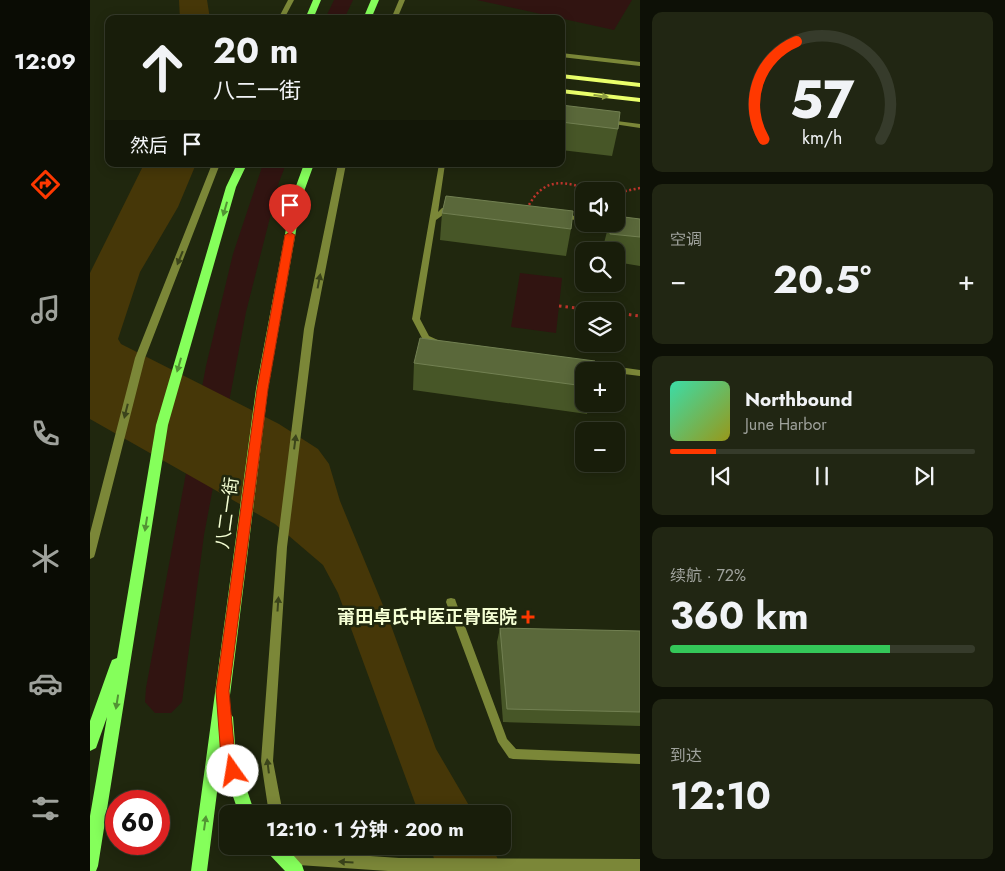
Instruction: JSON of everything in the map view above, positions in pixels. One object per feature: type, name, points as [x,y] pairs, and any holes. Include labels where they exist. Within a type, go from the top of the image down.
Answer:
[{"type":"main road","points":[[311,15],[317,0]]},
{"type":"main road","points":[[369,15],[375,0]]},
{"type":"main road","points":[[90,866],[162,425],[231,187],[241,167]]},
{"type":"main road","name":"八二一街","points":[[199,871],[262,389],[297,197],[308,167]]},
{"type":"main road","points":[[90,743],[129,630]]},
{"type":"main road","points":[[222,691],[228,757],[244,805]]},
{"type":"main road","points":[[283,855],[296,871]]},
{"type":"street","points":[[283,15],[292,0]]},
{"type":"street","points":[[396,15],[402,0]]},
{"type":"street","points":[[565,76],[640,85]]},
{"type":"street","points":[[565,91],[640,100]]},
{"type":"street","points":[[90,554],[140,358],[215,167]]},
{"type":"street","points":[[274,805],[267,761],[282,547],[309,329],[341,167]]},
{"type":"street","points":[[319,855],[399,865],[640,866]]},
{"type":"lane","points":[[565,56],[640,64]]},
{"type":"lane","points":[[601,122],[640,126]]},
{"type":"lane","points":[[442,167],[416,319],[426,338],[444,346]]},
{"type":"lane","points":[[433,219],[445,210],[461,208]]},
{"type":"lane","points":[[526,212],[575,218]]},
{"type":"lane","points":[[572,363],[640,373]]},
{"type":"lane","points":[[451,602],[503,742],[513,754],[640,759]]},
{"type":"path","points":[[526,212],[530,200],[543,190],[561,183],[575,184]]},
{"type":"path","points":[[625,191],[640,188]]},
{"type":"path","points":[[559,306],[575,308]]},
{"type":"path","points":[[625,314],[640,316]]},
{"type":"shaded area","points":[[179,0],[207,0],[209,15],[180,15]]},
{"type":"shaded area","points":[[334,0],[353,0],[346,15],[327,15]]},
{"type":"shaded area","points":[[477,0],[632,0],[614,30],[565,19],[565,15],[546,15]]},
{"type":"shaded area","points":[[143,167],[195,167],[178,207],[140,272],[118,339],[121,344],[279,424],[318,449],[329,464],[340,501],[389,620],[436,749],[469,805],[416,805],[338,593],[323,565],[275,524],[90,419],[90,273]]},
{"type":"shaded area","points":[[262,167],[285,167],[279,182],[246,312],[204,535],[182,702],[171,713],[155,713],[145,702],[146,688],[206,366],[233,254]]},
{"type":"shaded area","points":[[520,273],[562,278],[556,333],[511,327]]},
{"type":"shaded area","points":[[433,855],[496,855],[503,871],[438,871]]},
{"type":"building","points":[[565,105],[620,112],[618,129],[565,122]]},
{"type":"building","points":[[446,196],[573,211],[571,229],[442,213]]},
{"type":"building","points":[[625,217],[640,219],[640,237],[610,234],[610,232],[625,232]]},
{"type":"building","points":[[420,338],[595,361],[575,362],[575,385],[414,363]]},
{"type":"building","points":[[500,628],[640,631],[640,712],[507,709]]},
{"type":"place","name":"莆田卓氏中医正骨医院","points":[[528,617]]},
{"type":"route","points":[[233,771],[228,757],[222,691],[262,389],[290,235]]}]
